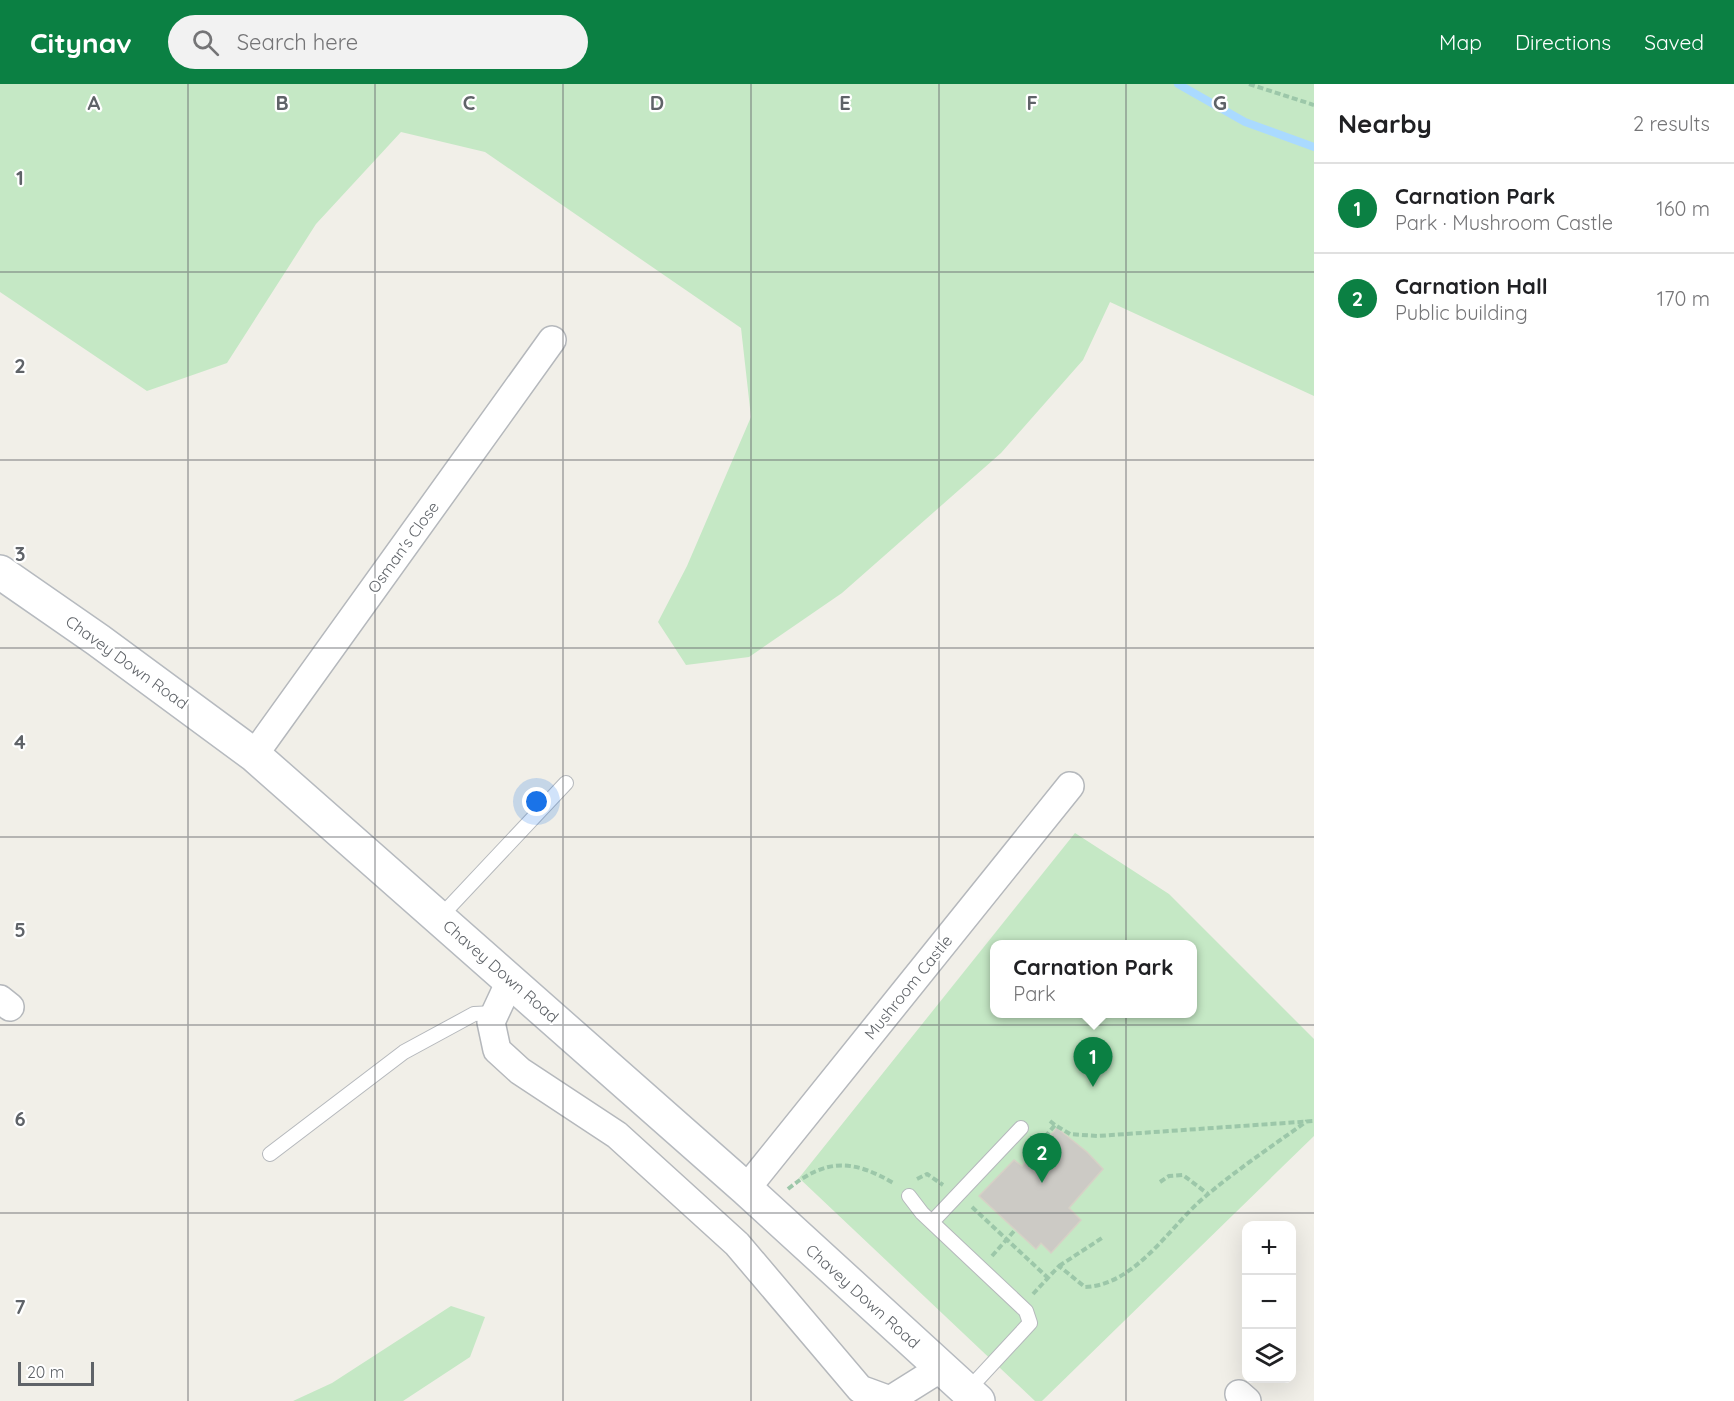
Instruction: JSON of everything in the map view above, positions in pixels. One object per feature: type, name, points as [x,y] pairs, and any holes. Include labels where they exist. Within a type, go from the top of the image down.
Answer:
[{"type":"main road","name":"Chavey Down Road","points":[[0,573],[98,639],[254,755],[511,979],[757,1199],[972,1396]]},
{"type":"street","name":"Osman's Close","points":[[254,755],[552,340]]},
{"type":"street","name":"Mushroom Castle","points":[[757,1199],[1070,786]]},
{"type":"street","points":[[511,979],[491,1023],[497,1050],[520,1071],[617,1135],[737,1244],[860,1389],[890,1400],[941,1368]]},
{"type":"lane","points":[[440,917],[566,783]]},
{"type":"lane","points":[[270,1154],[404,1052],[474,1014],[495,1013]]},
{"type":"lane","points":[[932,1222],[1022,1128]]},
{"type":"lane","points":[[906,1192],[932,1222],[1026,1311],[1029,1323],[972,1396]]},
{"type":"path","points":[[1249,84],[1314,105]]},
{"type":"path","points":[[1050,1121],[1070,1134],[1097,1136],[1314,1121]]},
{"type":"path","points":[[1059,1266],[1085,1287],[1095,1287],[1115,1277],[1145,1259],[1208,1194],[1308,1121]]},
{"type":"path","points":[[1023,1154],[1032,1152],[1055,1125]]},
{"type":"path","points":[[757,1199],[830,1166],[866,1169],[906,1192]]},
{"type":"path","points":[[912,1182],[927,1174],[958,1196],[1048,1278]]},
{"type":"path","points":[[1160,1182],[1169,1176],[1183,1175],[1208,1194]]},
{"type":"path","points":[[980,1268],[1015,1230]]},
{"type":"path","points":[[1021,1306],[1059,1266],[1102,1238]]},
{"type":"green space","points":[[0,84],[1314,84],[1314,396],[1110,302],[1083,360],[1001,453],[842,593],[749,657],[686,665],[658,622],[687,566],[751,417],[741,328],[485,152],[401,132],[316,224],[227,363],[147,391],[0,292]]},
{"type":"green space","points":[[1075,833],[1169,894],[1314,1039],[1314,1136],[1042,1401],[1035,1401],[799,1178]]},
{"type":"green space","points":[[451,1306],[485,1317],[470,1357],[403,1401],[293,1401],[332,1383]]},
{"type":"building","points":[[1057,1128],[1087,1152],[1103,1169],[1069,1208],[1081,1220],[1051,1253],[1041,1243],[1036,1249],[979,1196],[1014,1160],[1022,1166]]},
{"type":"waterway","points":[[1178,84],[1245,122],[1314,147]]},
{"type":"place","name":"Carnation Park","points":[[1093,1087]]},
{"type":"place","name":"Carnation Hall","points":[[1042,1183]]}]
